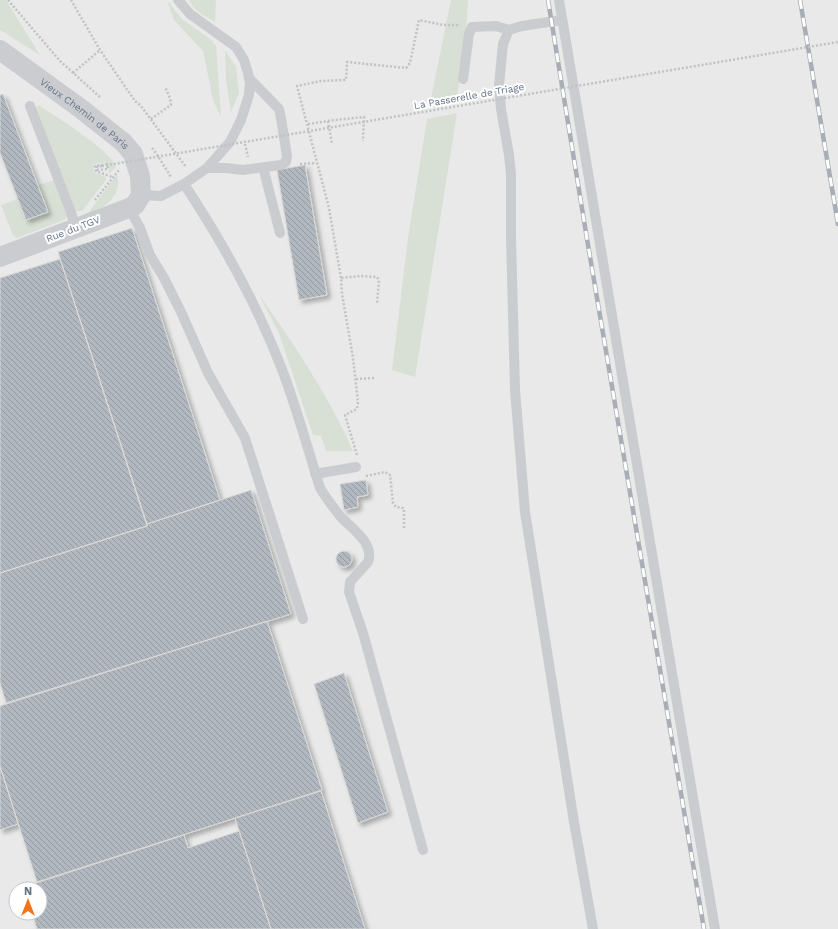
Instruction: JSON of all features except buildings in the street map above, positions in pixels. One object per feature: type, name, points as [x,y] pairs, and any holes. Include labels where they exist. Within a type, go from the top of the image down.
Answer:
[{"type":"street","name":"Vieux Chemin de Paris","points":[[0,50],[80,108],[124,143],[133,154],[140,176],[135,202]]},
{"type":"street","name":"Rue du TGV","points":[[0,258],[135,202]]},
{"type":"lane","points":[[178,0],[190,14],[236,47],[244,60],[250,78],[249,89],[246,103],[230,142],[207,168],[180,186],[161,196],[135,202],[140,228],[150,255],[164,278],[182,314],[208,373],[244,438],[303,619]]},
{"type":"lane","points":[[559,0],[715,929]]},
{"type":"lane","points":[[463,79],[469,34],[472,27],[496,26],[509,30],[522,26],[562,20]]},
{"type":"lane","points":[[509,30],[503,44],[499,85],[501,109],[511,170],[511,238],[515,390],[525,512],[573,814],[593,929]]},
{"type":"lane","points":[[207,168],[243,170],[283,164],[287,160],[281,118],[276,105],[250,78]]},
{"type":"lane","points":[[30,106],[71,212],[75,228]]},
{"type":"lane","points":[[263,167],[280,233]]},
{"type":"lane","points":[[180,186],[206,218],[232,264],[270,340],[293,400],[320,488],[327,500],[341,517],[362,537],[369,550],[368,562],[350,582],[349,592],[423,850]]},
{"type":"lane","points":[[316,474],[360,467]]},
{"type":"path","points":[[8,0],[43,42],[73,74],[106,103]]},
{"type":"path","points":[[71,0],[100,50],[135,101],[141,106],[194,176]]},
{"type":"path","points":[[404,529],[404,510],[403,508],[396,507],[392,503],[390,475],[385,472],[368,476],[360,467],[344,415],[357,409],[358,402],[356,379],[329,208],[297,86],[321,81],[346,80],[347,62],[406,68],[410,63],[419,20],[443,25],[472,27]]},
{"type":"path","name":"La Passerelle de Triage","points":[[112,177],[96,171],[95,166],[107,164],[108,169],[97,170],[97,167],[102,166],[238,143],[838,42]]},
{"type":"path","points":[[73,74],[100,50]]},
{"type":"path","points":[[151,119],[171,106],[170,98],[165,87]]},
{"type":"path","points":[[308,124],[364,117],[363,141]]},
{"type":"path","points":[[328,121],[332,144]]},
{"type":"path","points":[[241,159],[248,158],[244,138]]},
{"type":"path","points":[[238,143],[239,148]]},
{"type":"path","points":[[151,147],[180,186]]},
{"type":"path","points":[[94,203],[112,177],[133,154]]},
{"type":"path","points":[[341,278],[360,276],[377,277],[379,280],[377,304]]},
{"type":"path","points":[[356,379],[374,378]]},
{"type":"shaded area","points":[[0,0],[838,0],[838,929],[0,929]]},
{"type":"shaded area","points":[[0,0],[6,0],[40,55],[0,30]]},
{"type":"shaded area","points":[[167,0],[182,19],[213,41],[213,44],[216,45],[221,117],[213,100],[203,51],[174,20]]},
{"type":"shaded area","points":[[189,0],[216,0],[215,22],[197,10]]},
{"type":"shaded area","points":[[451,0],[468,0],[466,36],[457,96],[430,103]]},
{"type":"shaded area","points":[[225,51],[236,67],[239,93],[231,112],[226,81]]},
{"type":"shaded area","points":[[37,106],[40,106],[95,144],[112,160],[116,167],[109,173],[108,162],[93,164],[94,172],[106,177],[106,180],[82,211],[76,211],[36,110]]},
{"type":"shaded area","points":[[457,113],[415,377],[392,370],[408,238],[427,119]]},
{"type":"shaded area","points":[[117,174],[117,189],[110,201],[86,216]]},
{"type":"shaded area","points":[[55,180],[68,213],[66,219],[17,238],[13,235],[1,205],[18,199],[26,220],[48,212],[38,185]]},
{"type":"shaded area","points":[[258,293],[297,350],[321,389],[333,409],[353,451],[326,451],[321,436],[313,435],[279,333]]},
{"type":"railway","points":[[548,0],[704,929]]},
{"type":"railway","points":[[800,0],[838,224]]}]
